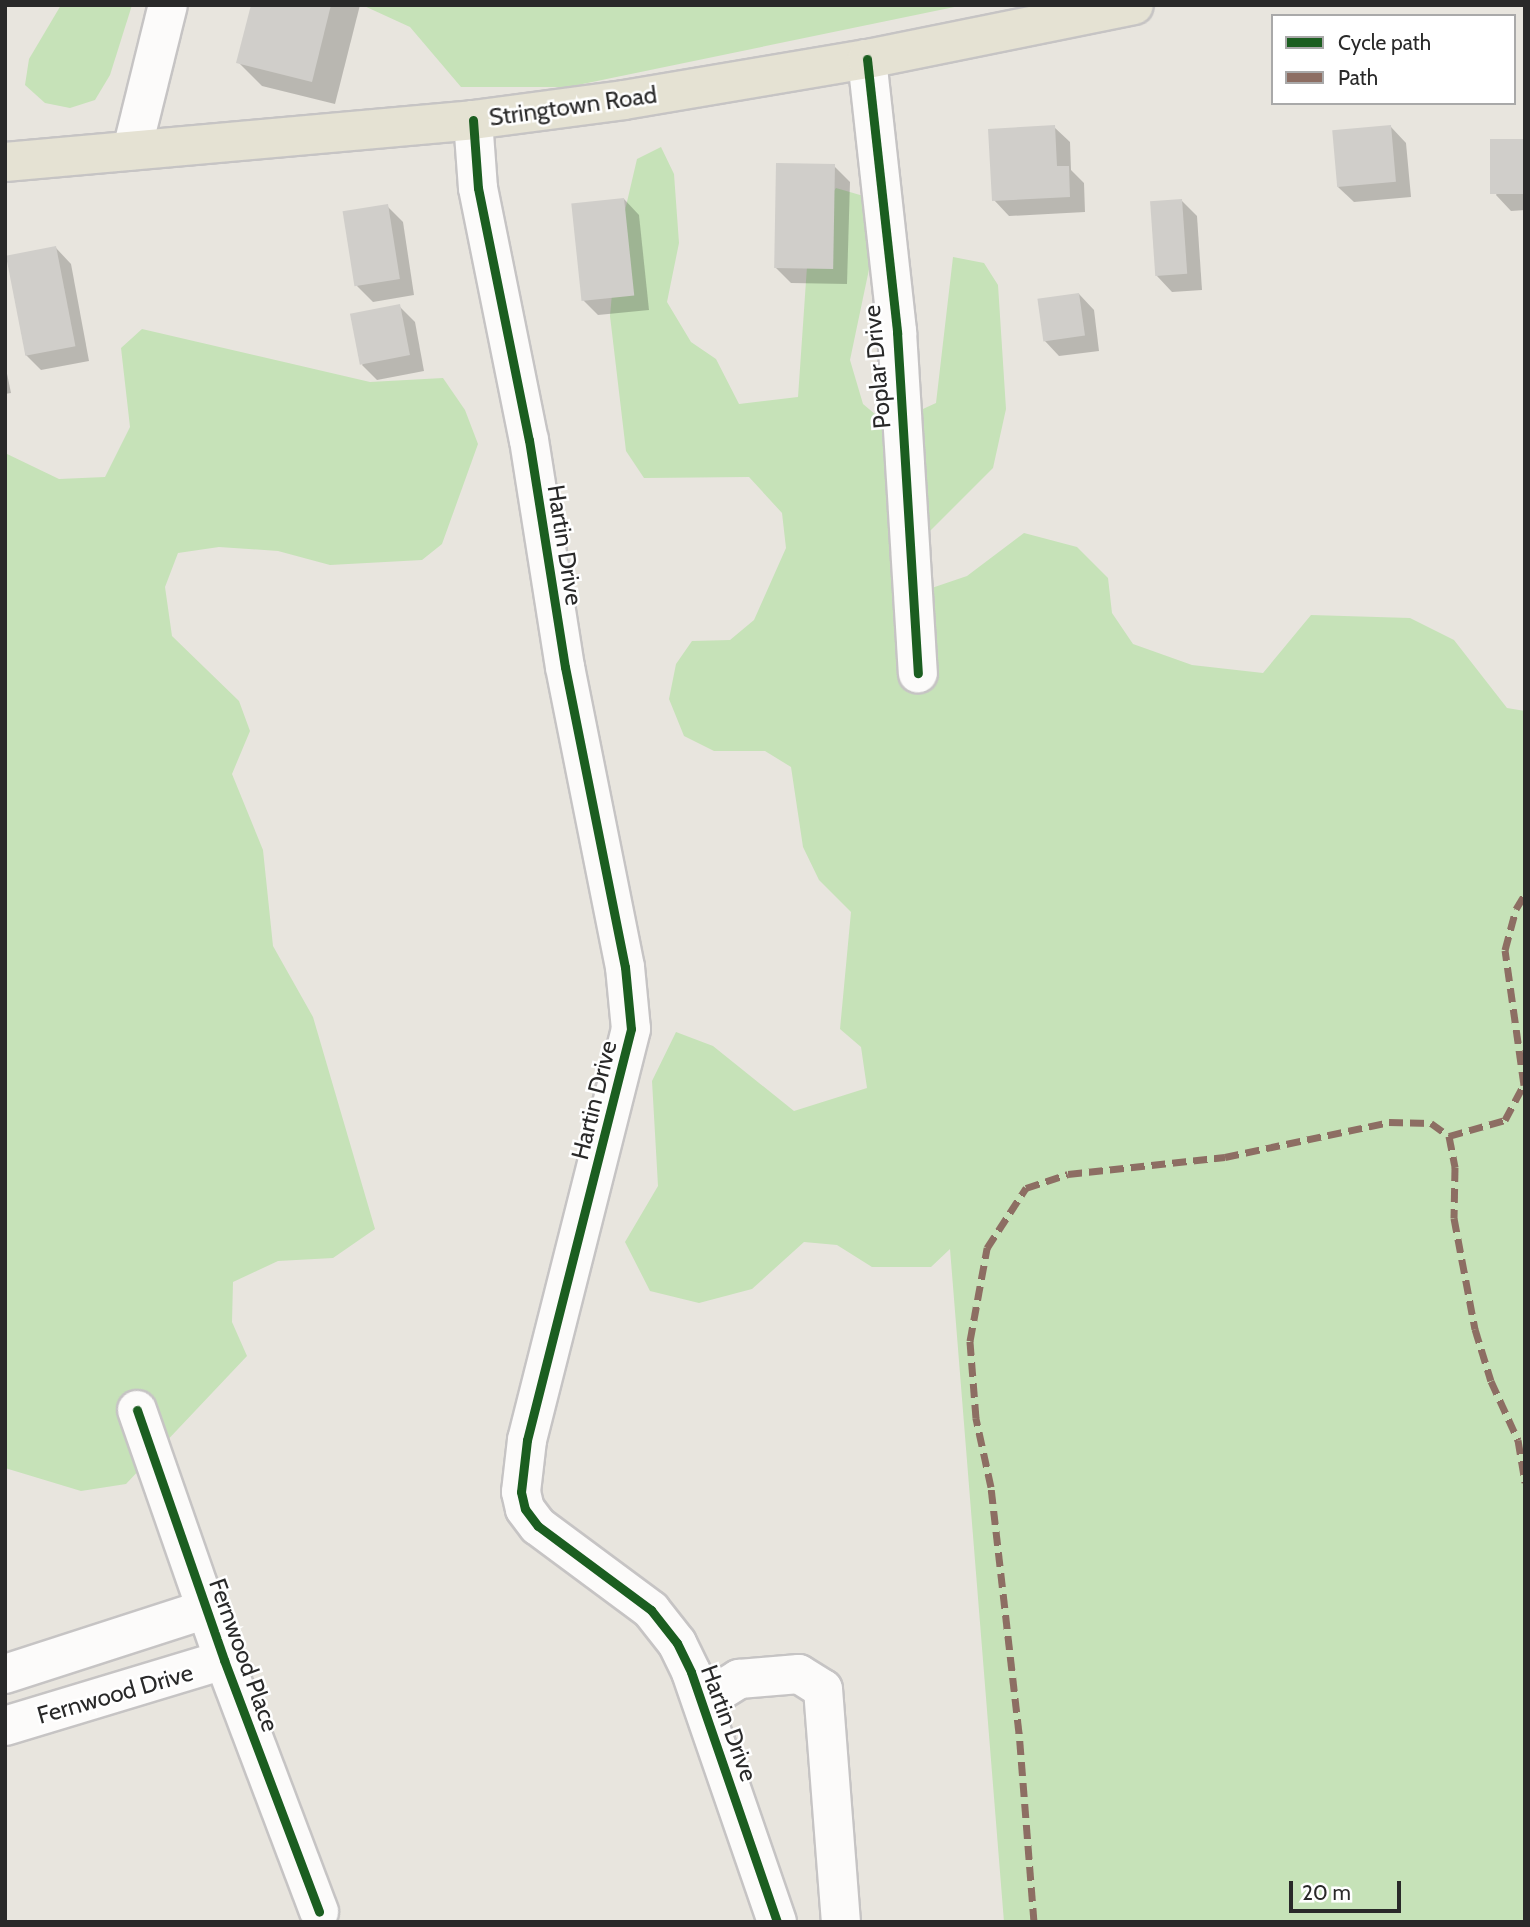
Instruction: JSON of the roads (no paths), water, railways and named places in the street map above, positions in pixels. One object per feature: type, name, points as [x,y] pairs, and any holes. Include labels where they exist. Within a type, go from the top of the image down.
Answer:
[{"type":"main road","name":"Stringtown Road","points":[[5,162],[473,120],[867,59],[1135,5]]},
{"type":"street","points":[[132,150],[162,13]]},
{"type":"street","name":"Poplar Drive","points":[[867,59],[897,332],[918,673]]},
{"type":"street","name":"Hartin Drive","points":[[473,120],[478,188],[530,440],[565,667],[625,967],[631,1029],[527,1440],[521,1492],[525,1509],[557,1545],[651,1610],[677,1643],[702,1702],[777,1922]]},
{"type":"street","name":"Fernwood Place","points":[[137,1410],[224,1660],[318,1912]]},
{"type":"street","name":"Fernwood Drive","points":[[5,1674],[206,1609]]},
{"type":"street","name":"Fernwood Drive","points":[[5,1726],[224,1660]]},
{"type":"street","points":[[702,1702],[739,1679],[799,1674],[822,1689],[841,1922]]}]
